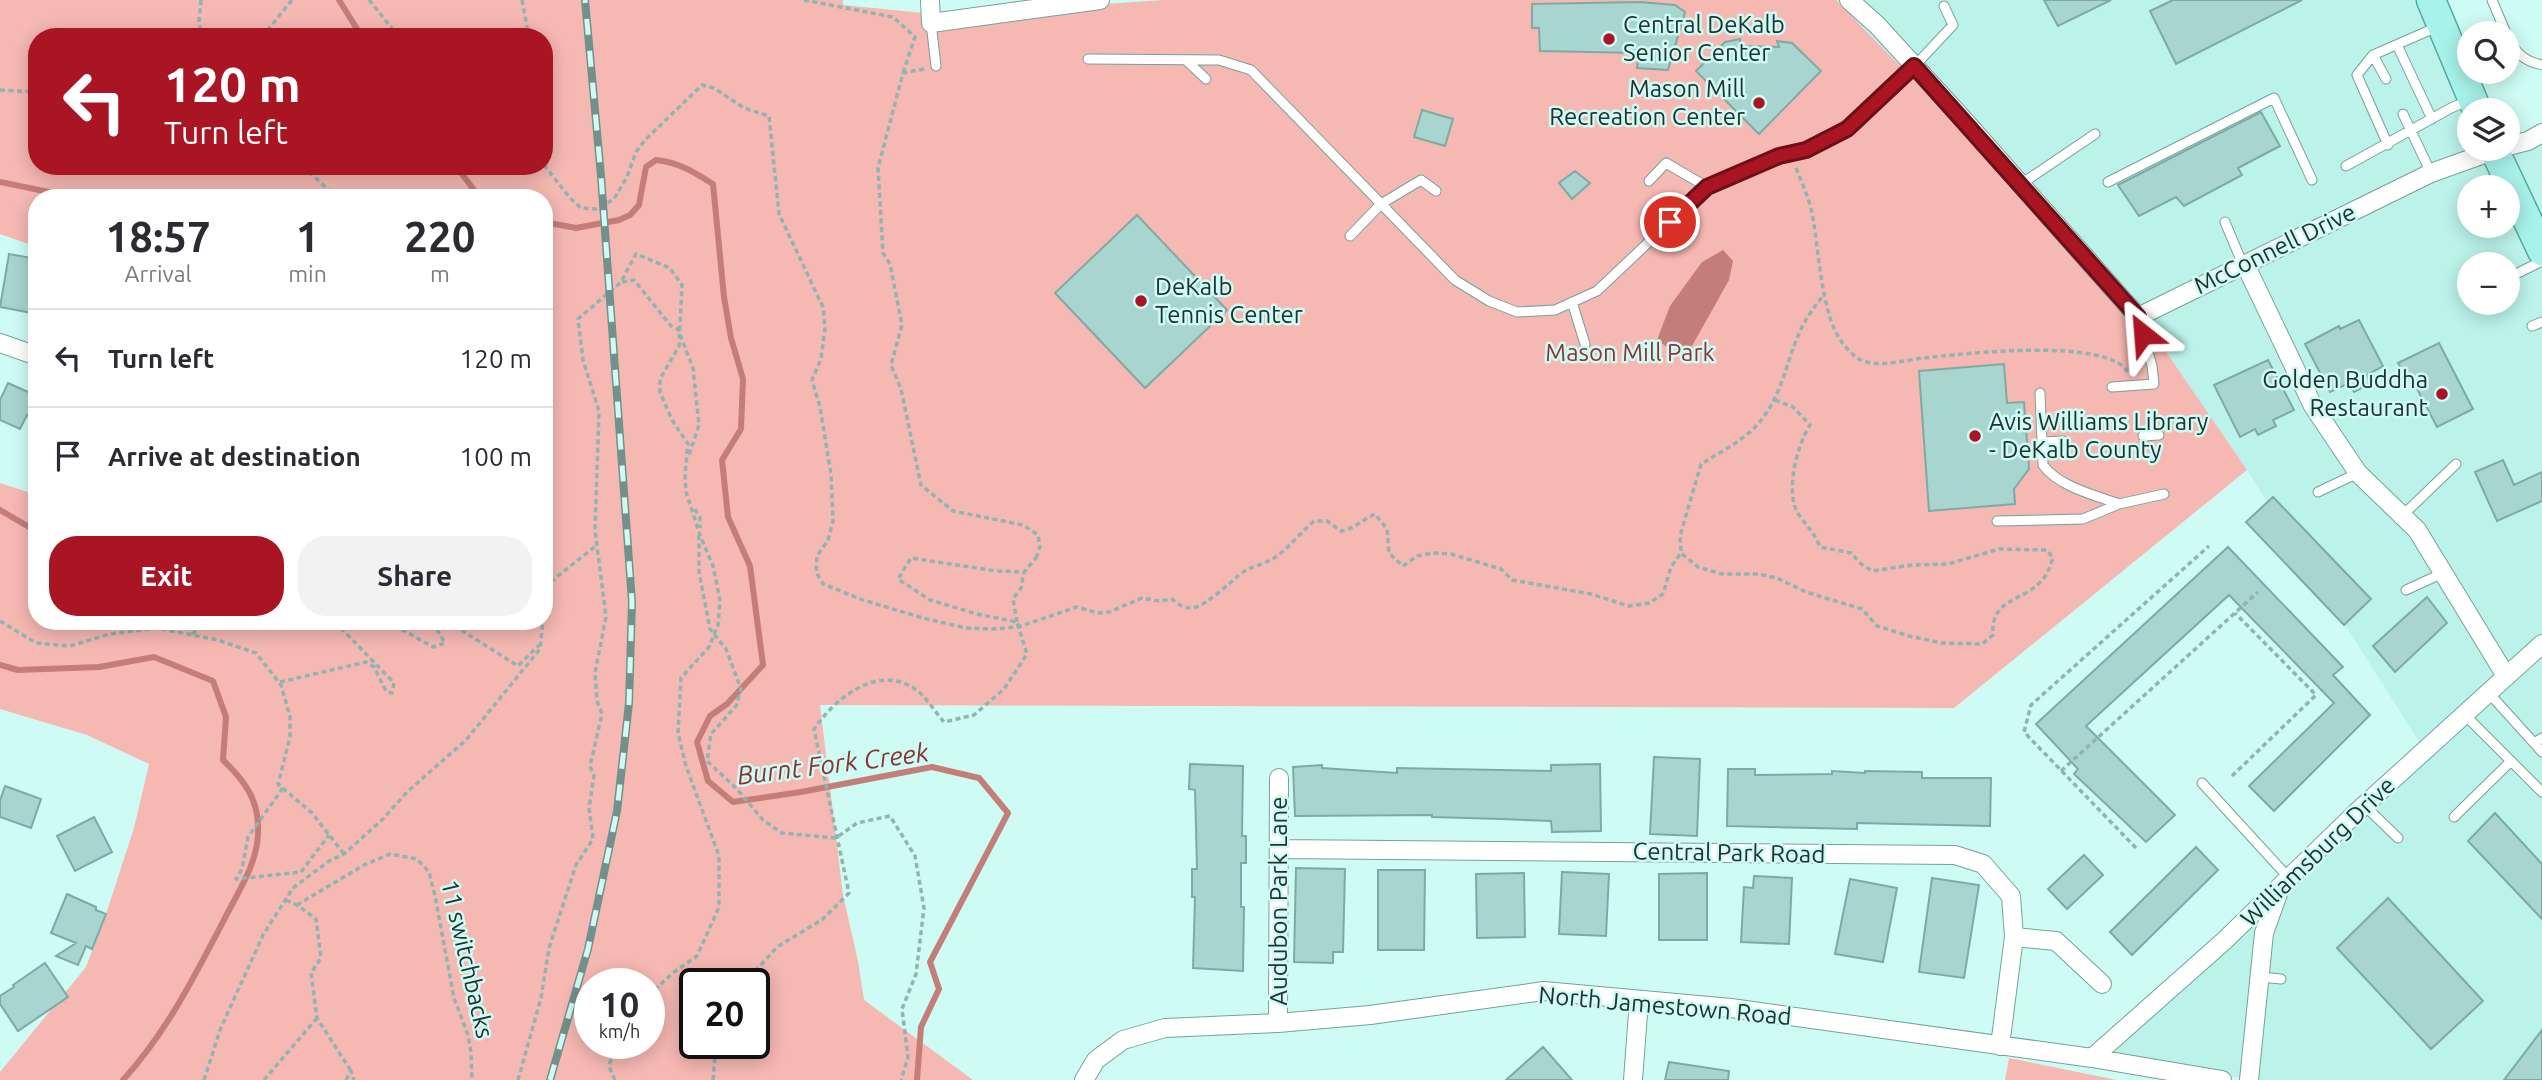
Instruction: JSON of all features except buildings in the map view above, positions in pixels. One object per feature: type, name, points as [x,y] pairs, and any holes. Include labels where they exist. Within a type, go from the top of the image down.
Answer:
[{"type":"main road","points":[[2436,13],[2471,98]]},
{"type":"main road","points":[[2520,217],[2542,251]]},
{"type":"street","points":[[930,0],[931,23],[1100,0]]},
{"type":"street","points":[[1849,0],[1877,25],[2138,317]]},
{"type":"street","points":[[2520,143],[2542,133]]},
{"type":"street","name":"McConnell Drive","points":[[2138,317],[2431,173],[2464,161]]},
{"type":"street","points":[[2244,264],[2313,405],[2358,473],[2417,530],[2506,676]]},
{"type":"street","points":[[0,343],[28,353]]},
{"type":"street","name":"Williamsburg Drive","points":[[2092,1058],[2224,941],[2364,806],[2542,644]]},
{"type":"street","name":"Audubon Park Lane","points":[[1278,1023],[1279,778]]},
{"type":"street","name":"Central Park Road","points":[[1279,849],[1955,855],[1983,864],[2011,897],[2014,937],[2000,1046]]},
{"type":"street","points":[[2249,1080],[2264,933],[2285,882]]},
{"type":"street","points":[[2014,937],[2056,941],[2102,984]]},
{"type":"street","name":"North Jamestown Road","points":[[1084,1080],[1096,1060],[1123,1040],[1165,1028],[1278,1023],[1370,1015],[1544,991],[1731,1008],[2092,1058],[2222,1080]]},
{"type":"street","points":[[1633,1080],[1639,1000]]},
{"type":"lane","points":[[2492,0],[2501,21]]},
{"type":"lane","points":[[1088,59],[1220,60],[1251,70],[1455,280],[1489,301],[1517,312],[1555,310],[1597,291],[1707,187],[1779,156],[1825,143],[1847,129],[1954,24],[1944,6]]},
{"type":"lane","points":[[2388,145],[2357,75],[2374,55],[2397,45],[2436,13]]},
{"type":"lane","points":[[931,23],[936,66]]},
{"type":"lane","points":[[2397,45],[2432,119]]},
{"type":"lane","points":[[2374,55],[2386,79]]},
{"type":"lane","points":[[2520,56],[2527,62],[2542,65]]},
{"type":"lane","points":[[1187,61],[1206,79]]},
{"type":"lane","points":[[2108,182],[2274,98],[2312,180]]},
{"type":"lane","points":[[2346,166],[2432,119],[2457,111]]},
{"type":"lane","points":[[2403,114],[2431,173]]},
{"type":"lane","points":[[2021,184],[2095,134]]},
{"type":"lane","points":[[1649,181],[1667,163],[1707,187]]},
{"type":"lane","points":[[1350,236],[1381,204],[1421,180],[1437,191]]},
{"type":"lane","points":[[2225,222],[2244,264]]},
{"type":"lane","points":[[2520,272],[2542,261]]},
{"type":"lane","points":[[1572,302],[1584,344]]},
{"type":"lane","points":[[2112,387],[2154,384],[2152,366],[2138,317]]},
{"type":"lane","points":[[2532,326],[2542,321]]},
{"type":"lane","points":[[2040,393],[2043,465],[2047,471],[2074,487],[2119,504]]},
{"type":"lane","points":[[2143,436],[2159,435]]},
{"type":"lane","points":[[2042,442],[2063,441]]},
{"type":"lane","points":[[2402,516],[2456,464]]},
{"type":"lane","points":[[2318,492],[2358,473]]},
{"type":"lane","points":[[1997,521],[2083,519],[2119,504],[2164,494]]},
{"type":"lane","points":[[2406,590],[2443,573]]},
{"type":"lane","points":[[2488,692],[2538,740],[2542,752]]},
{"type":"lane","points":[[2464,714],[2542,792]]},
{"type":"lane","points":[[2454,817],[2510,762]]},
{"type":"lane","points":[[2202,783],[2285,882]]},
{"type":"lane","points":[[2364,806],[2398,838]]},
{"type":"lane","points":[[2261,977],[2281,979]]},
{"type":"path","points":[[200,28],[201,0]]},
{"type":"path","points":[[269,28],[292,0]]},
{"type":"path","points":[[369,0],[392,28]]},
{"type":"path","points":[[522,0],[527,28]]},
{"type":"path","points":[[758,968],[777,947],[822,919],[849,892],[814,729],[825,712],[858,686],[891,679],[919,692],[944,722],[974,715],[1004,689],[1027,654],[1017,624],[1013,599],[1021,587],[1024,572],[1036,558],[1040,547],[1038,535],[1023,525],[953,511],[921,485],[901,389],[891,365],[902,325],[890,264],[883,253],[878,168],[915,37],[893,17],[804,0]]},
{"type":"path","points":[[903,73],[936,66]]},
{"type":"path","points":[[553,175],[581,208],[596,209],[614,199],[627,177],[636,152],[702,85],[714,89],[744,108],[769,116],[779,214],[822,307],[825,328],[821,359],[812,380],[827,444],[832,521],[828,540],[817,556],[816,572],[823,584],[863,600],[966,628],[992,629],[1077,607],[1098,613],[1109,612],[1142,598],[1159,601],[1172,599],[1180,606],[1190,608],[1200,606],[1240,574],[1256,564],[1274,558],[1314,521],[1327,521],[1341,531],[1350,530],[1359,521],[1376,514],[1387,529],[1389,553],[1403,566],[1417,556],[1451,554],[1501,569],[1512,580],[1591,594],[1629,606],[1649,603],[1663,594],[1671,567],[1681,553],[1680,536],[1701,464],[1741,439],[1760,421],[1775,400],[1785,379],[1801,330],[1825,293]]},
{"type":"path","points":[[0,90],[28,92]]},
{"type":"path","points":[[1796,168],[1812,211],[1831,321],[1843,344],[1860,360],[1885,363],[1969,354],[2073,351],[2115,360],[2126,368],[2134,385]]},
{"type":"path","points":[[313,175],[327,189]]},
{"type":"path","points":[[518,1080],[541,998],[549,948],[576,864],[593,839],[589,808],[594,776],[590,766],[603,714],[597,701],[595,673],[606,617],[595,530],[599,411],[583,360],[578,319],[621,282],[636,254],[670,268],[682,285],[679,346],[660,379],[660,392],[672,420],[688,444],[685,486],[699,533],[713,566],[720,600],[718,625],[709,647],[681,678],[678,733],[686,766],[719,856],[719,906],[697,956],[665,980]]},
{"type":"path","points":[[621,282],[634,280],[671,326],[678,329],[693,368],[699,425],[686,464]]},
{"type":"path","points":[[1681,553],[1698,567],[1722,574],[1758,574],[1777,578],[1805,592],[1862,608],[1877,626],[1942,643],[1982,644],[1993,635],[1992,624],[1998,610],[2043,579],[2053,558],[2047,551],[1999,549],[1948,564],[1872,570],[1861,564],[1851,553],[1820,547],[1814,533],[1798,514],[1793,495],[1799,449],[1810,425],[1793,407],[1775,400]]},
{"type":"path","points":[[699,533],[699,572],[710,628],[726,649],[741,689],[736,706],[711,734],[707,761],[737,789],[763,820],[782,833],[836,838],[857,823],[890,816],[915,856],[924,908],[916,974],[902,1009],[908,1058],[901,1080]]},
{"type":"path","points":[[553,580],[597,545]]},
{"type":"path","points":[[2136,849],[2024,732],[2031,705],[2209,546]]},
{"type":"path","points":[[1017,624],[930,600],[898,579],[911,558],[996,571],[1024,572]]},
{"type":"path","points":[[2061,771],[2258,592]]},
{"type":"path","points":[[2232,776],[2316,695],[2235,613]]},
{"type":"path","points":[[0,621],[36,643],[69,646],[110,634],[141,630]]},
{"type":"path","points":[[167,630],[218,640],[256,653],[281,685],[290,716],[290,737],[278,783],[312,813],[344,854]]},
{"type":"path","points":[[191,635],[198,630]]},
{"type":"path","points":[[280,682],[366,662],[374,667],[386,691],[393,694],[394,683],[343,630]]},
{"type":"path","points":[[403,630],[433,647],[445,643],[437,630]]},
{"type":"path","points":[[461,630],[518,666],[541,643]]},
{"type":"path","points":[[204,1080],[226,1017],[264,935],[293,888],[329,861],[344,854],[383,819],[407,792],[466,740],[540,649],[543,630]]},
{"type":"path","points":[[282,788],[248,837],[242,870],[236,879],[301,872],[329,835]]},
{"type":"path","name":"11 switchbacks","points":[[297,905],[364,865],[390,854],[417,859],[429,872],[435,896],[454,998],[468,1035],[471,1080]]},
{"type":"path","points":[[286,900],[316,919],[321,958],[311,973],[317,1018],[354,1080]]},
{"type":"path","points":[[264,1080],[317,1018]]},
{"type":"path","points":[[611,1059],[609,1066],[615,1080]]},
{"type":"path","points":[[713,1080],[715,1059]]},
{"type":"path","points":[[346,1080],[351,1071]]},
{"type":"shaded area","points":[[1836,0],[2428,0],[2457,84],[2465,98],[2457,98],[2457,161],[2520,161],[2520,153],[2542,141],[2542,1080],[2259,1080],[2105,1061],[2425,751],[2247,470],[2141,315]]},
{"type":"shaded area","points":[[1723,250],[1733,261],[1729,280],[1692,346],[1667,347],[1657,340],[1670,306],[1702,262]]},
{"type":"green space","name":"Mason Mill Park","points":[[0,0],[843,0],[843,5],[944,15],[1164,0],[1836,0],[2141,315],[2247,470],[1954,708],[820,705],[843,895],[864,1000],[973,1080],[0,1080],[0,1072],[86,967],[134,828],[149,764],[87,735],[0,709],[0,483],[28,492],[28,630],[553,630],[553,189],[28,189],[28,244],[0,234]]},
{"type":"green space","points":[[2009,1058],[2117,1080],[2005,1080]]},
{"type":"waterway","name":"Burnt Fork Creek","points":[[339,0],[356,28]]},
{"type":"waterway","name":"Burnt Fork Creek","points":[[553,224],[576,228],[619,220],[630,215],[639,205],[646,167],[656,160],[679,165],[713,184],[724,297],[731,338],[743,379],[741,429],[722,460],[728,517],[750,566],[763,665],[727,704],[710,716],[697,742],[708,781],[733,802],[932,767],[979,778],[1008,813],[930,962],[939,989],[921,1027],[917,1080]]},
{"type":"waterway","name":"Burnt Fork Creek","points":[[463,175],[473,189]]},
{"type":"waterway","points":[[0,182],[34,189]]},
{"type":"waterway","points":[[0,510],[28,526]]},
{"type":"waterway","points":[[0,665],[18,670],[99,667],[154,657],[213,681],[226,717],[223,760],[250,792],[254,802],[258,822],[257,845],[246,878],[179,1002],[139,1062],[123,1080]]},
{"type":"railway","points":[[550,1080],[588,949],[617,811],[629,703],[632,602],[601,176],[585,0]]},
{"type":"place","name":"Central DeKalb Senior Center","points":[[1609,39]]},
{"type":"place","name":"Mason Mill Recreation Center","points":[[1759,103]]},
{"type":"place","name":"DeKalb Tennis Center","points":[[1141,301]]},
{"type":"place","name":"Golden Buddha Restaurant","points":[[2442,394]]},
{"type":"place","name":"Avis Williams Library - DeKalb County","points":[[1975,436]]},
{"type":"route","points":[[1670,222],[1707,187],[1779,156],[1825,143],[1847,129],[1914,66],[2138,317],[2143,334]]}]
